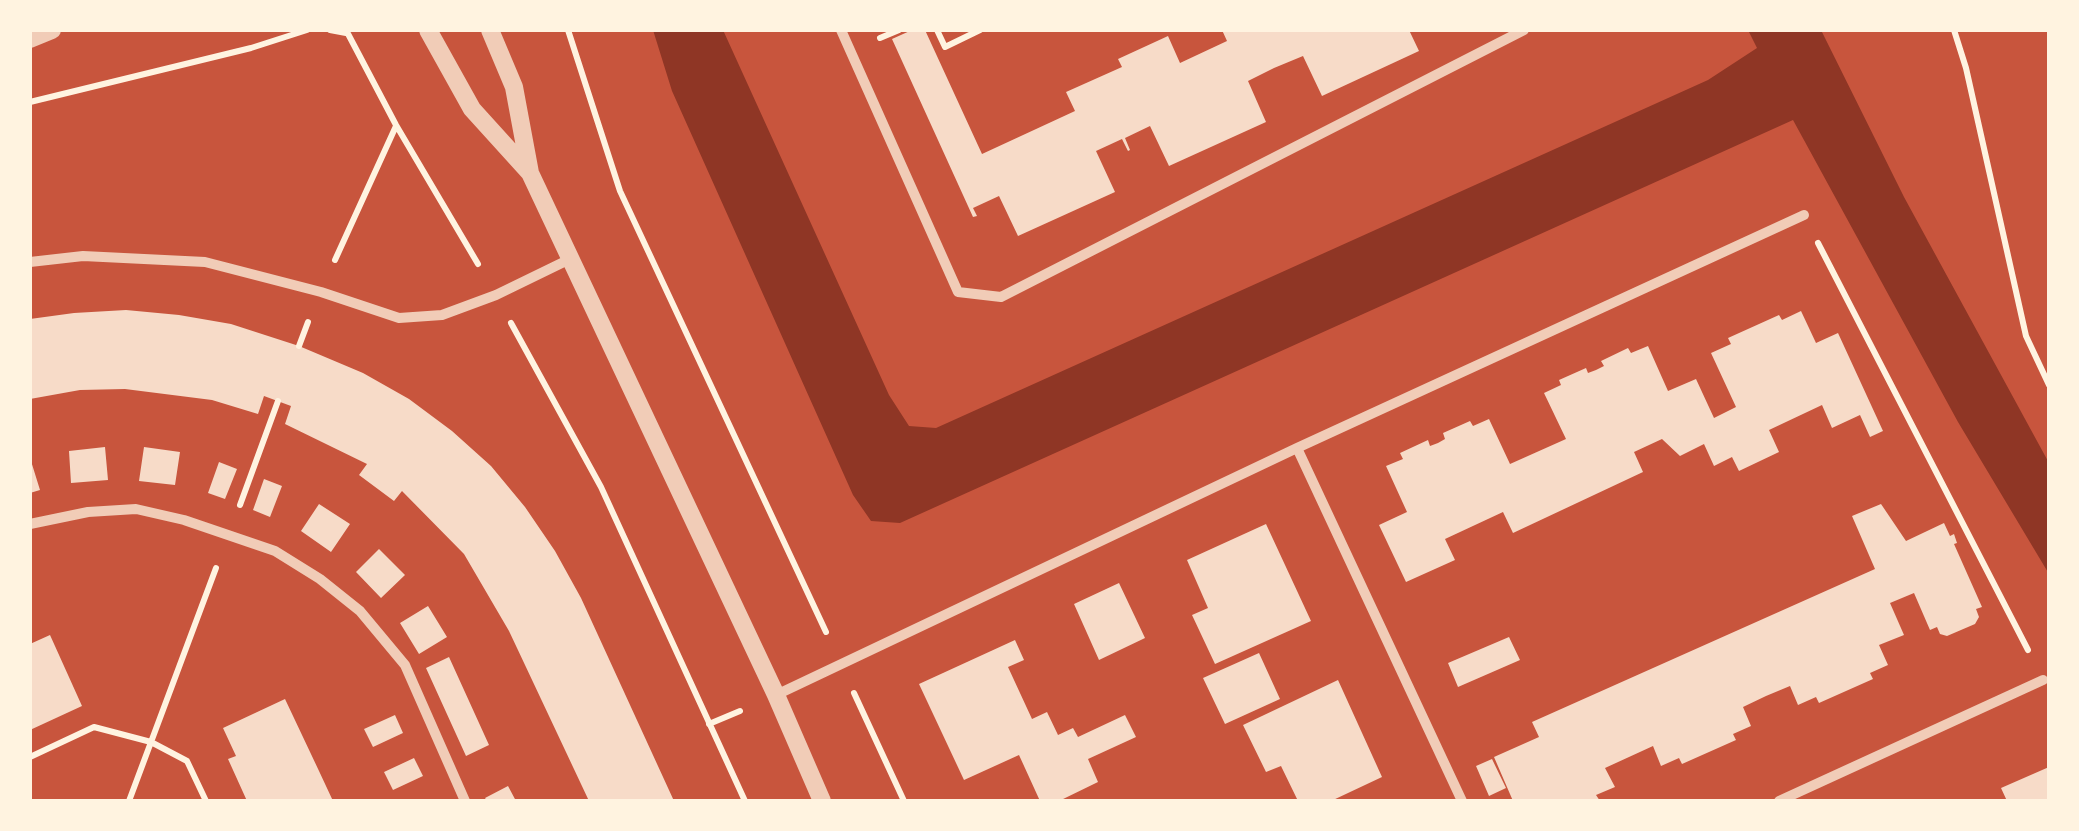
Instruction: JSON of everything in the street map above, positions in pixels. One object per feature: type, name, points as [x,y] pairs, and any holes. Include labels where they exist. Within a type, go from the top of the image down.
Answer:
[{"type":"street","points":[[30,39],[52,30]]},
{"type":"street","points":[[428,30],[472,109],[530,173]]},
{"type":"street","points":[[490,30],[514,87],[530,173],[822,801]]},
{"type":"street","points":[[841,30],[958,292],[1001,297],[1524,30]]},
{"type":"street","points":[[776,695],[1297,448],[1804,215]]},
{"type":"street","points":[[30,262],[82,256],[205,262],[321,292],[399,318],[442,316],[570,259]]},
{"type":"street","points":[[1297,448],[1462,801]]},
{"type":"street","points":[[30,524],[88,512],[136,509],[275,551],[320,579],[360,610],[405,665],[466,801]]},
{"type":"street","points":[[1779,801],[2043,680]]},
{"type":"path","points":[[30,102],[251,48],[307,30]]},
{"type":"path","points":[[330,30],[350,31],[396,125],[496,295],[600,487],[745,801]]},
{"type":"path","points":[[568,30],[620,192],[904,801]]},
{"type":"path","points":[[937,30],[944,47],[980,30]]},
{"type":"path","points":[[1954,30],[2026,336],[2049,386]]},
{"type":"path","points":[[321,292],[396,125]]},
{"type":"path","points":[[1804,215],[2043,680]]},
{"type":"path","points":[[129,801],[278,400]]},
{"type":"path","points":[[30,757],[94,727],[151,742],[187,761],[206,801]]},
{"type":"shaded area","points":[[653,30],[723,30],[889,395],[909,426],[936,428],[1708,80],[1757,48],[1748,30],[1821,30],[1904,197],[2049,463],[2049,574],[1958,422],[1793,120],[900,523],[871,521],[853,495],[672,91]]},
{"type":"building","points":[[912,30],[925,30],[982,154],[1075,111],[1066,92],[1122,67],[1118,59],[1168,36],[1180,63],[1227,41],[1222,30],[1409,30],[1419,51],[1322,96],[1303,56],[1274,68],[1248,81],[1266,122],[1169,166],[1150,126],[1125,138],[1128,151],[1122,139],[1096,151],[1115,192],[1018,236],[999,196],[973,208],[977,216],[973,217],[892,39]]},
{"type":"building","points":[[126,310],[231,324],[299,346],[363,373],[409,399],[452,431],[491,466],[555,551],[581,598],[674,801],[589,801],[509,631],[464,554],[402,491],[394,501],[359,475],[367,464],[285,424],[291,406],[264,396],[258,414],[212,400],[125,389],[80,390],[30,399],[30,319]]},
{"type":"building","points":[[1801,311],[1816,343],[1838,333],[1883,431],[1870,437],[1860,415],[1832,428],[1822,405],[1769,430],[1779,452],[1739,471],[1732,457],[1714,466],[1704,444],[1680,456],[1662,439],[1634,452],[1643,472],[1513,533],[1503,512],[1445,539],[1455,560],[1406,582],[1379,525],[1407,512],[1386,466],[1403,459],[1400,453],[1428,440],[1430,446],[1438,443],[1445,439],[1443,433],[1470,421],[1473,426],[1489,419],[1510,464],[1566,439],[1544,393],[1561,385],[1559,380],[1586,368],[1588,373],[1604,366],[1601,361],[1628,348],[1631,353],[1648,346],[1668,391],[1696,379],[1714,418],[1736,407],[1711,353],[1731,344],[1728,338],[1779,315],[1782,320]]},
{"type":"building","points":[[105,447],[108,480],[71,483],[69,451]]},
{"type":"building","points":[[144,447],[180,452],[175,485],[139,481]]},
{"type":"building","points":[[30,462],[40,490],[30,493]]},
{"type":"building","points":[[219,462],[237,469],[225,499],[208,493]]},
{"type":"building","points":[[264,479],[282,486],[270,517],[253,510]]},
{"type":"building","points":[[319,504],[350,524],[331,552],[301,531]]},
{"type":"building","points":[[1881,504],[1906,541],[1944,523],[1950,536],[1954,534],[1954,544],[1982,607],[1976,609],[1979,617],[1975,624],[1947,636],[1940,634],[1937,627],[1930,630],[1914,593],[1890,603],[1904,635],[1879,645],[1888,665],[1870,673],[1873,679],[1819,703],[1816,697],[1798,705],[1790,686],[1766,696],[1743,707],[1751,726],[1733,734],[1736,740],[1682,764],[1679,758],[1661,766],[1653,746],[1605,768],[1615,787],[1596,795],[1600,801],[1513,801],[1494,757],[1539,737],[1532,722],[1875,569],[1852,516]]},
{"type":"building","points":[[1266,524],[1311,621],[1215,664],[1192,615],[1208,608],[1187,560]]},
{"type":"building","points":[[379,549],[405,575],[381,598],[356,572]]},
{"type":"building","points":[[1119,583],[1145,638],[1099,660],[1074,604]]},
{"type":"building","points":[[428,606],[447,637],[419,654],[400,623]]},
{"type":"building","points":[[50,635],[82,706],[30,730],[30,644]]},
{"type":"building","points":[[1509,637],[1520,660],[1458,687],[1448,663]]},
{"type":"building","points":[[1015,640],[1024,660],[1008,667],[1032,719],[1047,712],[1058,735],[1073,728],[1078,737],[1125,715],[1136,737],[1088,759],[1098,782],[1059,801],[1040,801],[1019,755],[964,780],[919,684]]},
{"type":"building","points":[[1259,653],[1280,699],[1225,724],[1203,678]]},
{"type":"building","points":[[449,657],[489,745],[466,756],[426,668]]},
{"type":"building","points":[[1338,680],[1382,777],[1331,801],[1298,801],[1281,766],[1266,772],[1243,725]]},
{"type":"building","points":[[285,699],[333,801],[247,801],[228,759],[236,756],[223,728]]},
{"type":"building","points":[[395,715],[403,733],[373,747],[364,729]]},
{"type":"building","points":[[414,758],[423,776],[393,790],[384,772]]},
{"type":"building","points":[[1492,759],[1506,788],[1489,796],[1476,766]]},
{"type":"building","points":[[2049,767],[2049,801],[2007,801],[2001,788]]},
{"type":"building","points":[[508,786],[516,801],[485,798]]}]
